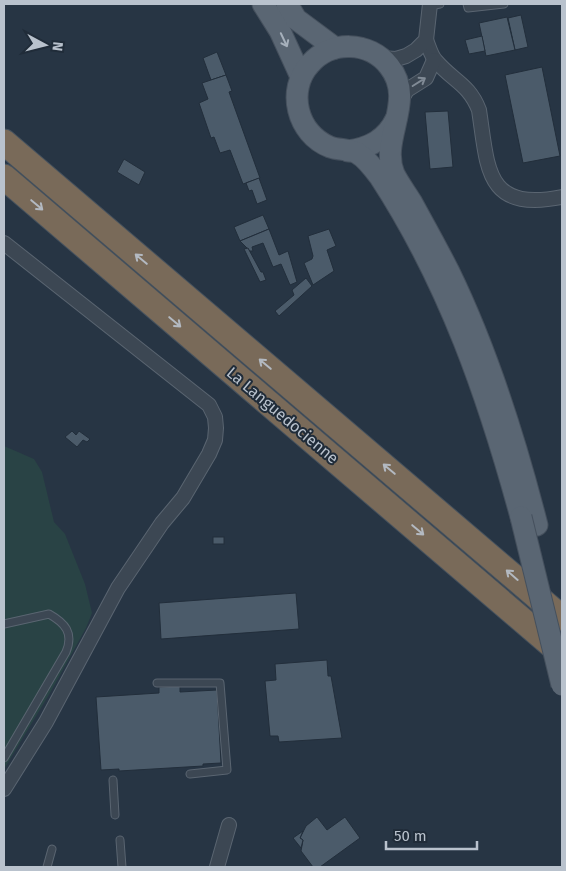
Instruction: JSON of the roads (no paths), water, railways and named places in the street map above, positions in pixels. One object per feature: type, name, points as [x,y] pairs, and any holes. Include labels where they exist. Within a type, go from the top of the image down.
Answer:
[{"type":"highway","name":"La Languedocienne","points":[[4,142],[562,618]]},
{"type":"highway","name":"La Languedocienne","points":[[4,177],[562,654]]},
{"type":"main road","points":[[263,4],[280,31],[301,77]]},
{"type":"main road","points":[[287,4],[296,19],[335,48]]},
{"type":"main road","points":[[562,634],[529,521],[481,384],[457,321],[441,287],[408,224],[380,178],[361,156],[331,148],[316,140],[304,127],[298,111],[296,94],[301,77],[309,64],[321,54],[335,48],[347,46],[371,52],[390,67],[396,78],[400,90],[399,108],[391,150],[394,173],[449,273],[486,360],[516,447],[529,521],[562,685]]},
{"type":"main road","points":[[348,151],[374,144],[385,135],[393,126],[399,108]]},
{"type":"street","points":[[433,5],[426,40],[434,60],[465,87],[472,94],[476,102],[488,167],[499,187],[506,193],[526,200],[543,201],[562,197]]},
{"type":"street","points":[[381,58],[396,59],[406,56],[416,50],[426,40]]},
{"type":"street","points":[[399,108],[407,90],[426,78],[434,60]]},
{"type":"street","points":[[4,243],[208,405],[215,417],[216,428],[215,440],[204,463],[183,498],[162,523],[118,588],[46,722],[4,788]]},
{"type":"street","points":[[217,867],[230,825]]},
{"type":"lane","points":[[467,4],[468,8],[504,4]]},
{"type":"lane","points":[[4,624],[49,614],[60,620],[66,629],[70,642],[4,758]]},
{"type":"lane","points":[[157,683],[220,683],[226,770],[190,774]]},
{"type":"lane","points":[[113,780],[116,815]]},
{"type":"lane","points":[[120,840],[122,867]]},
{"type":"lane","points":[[48,867],[52,849]]}]
